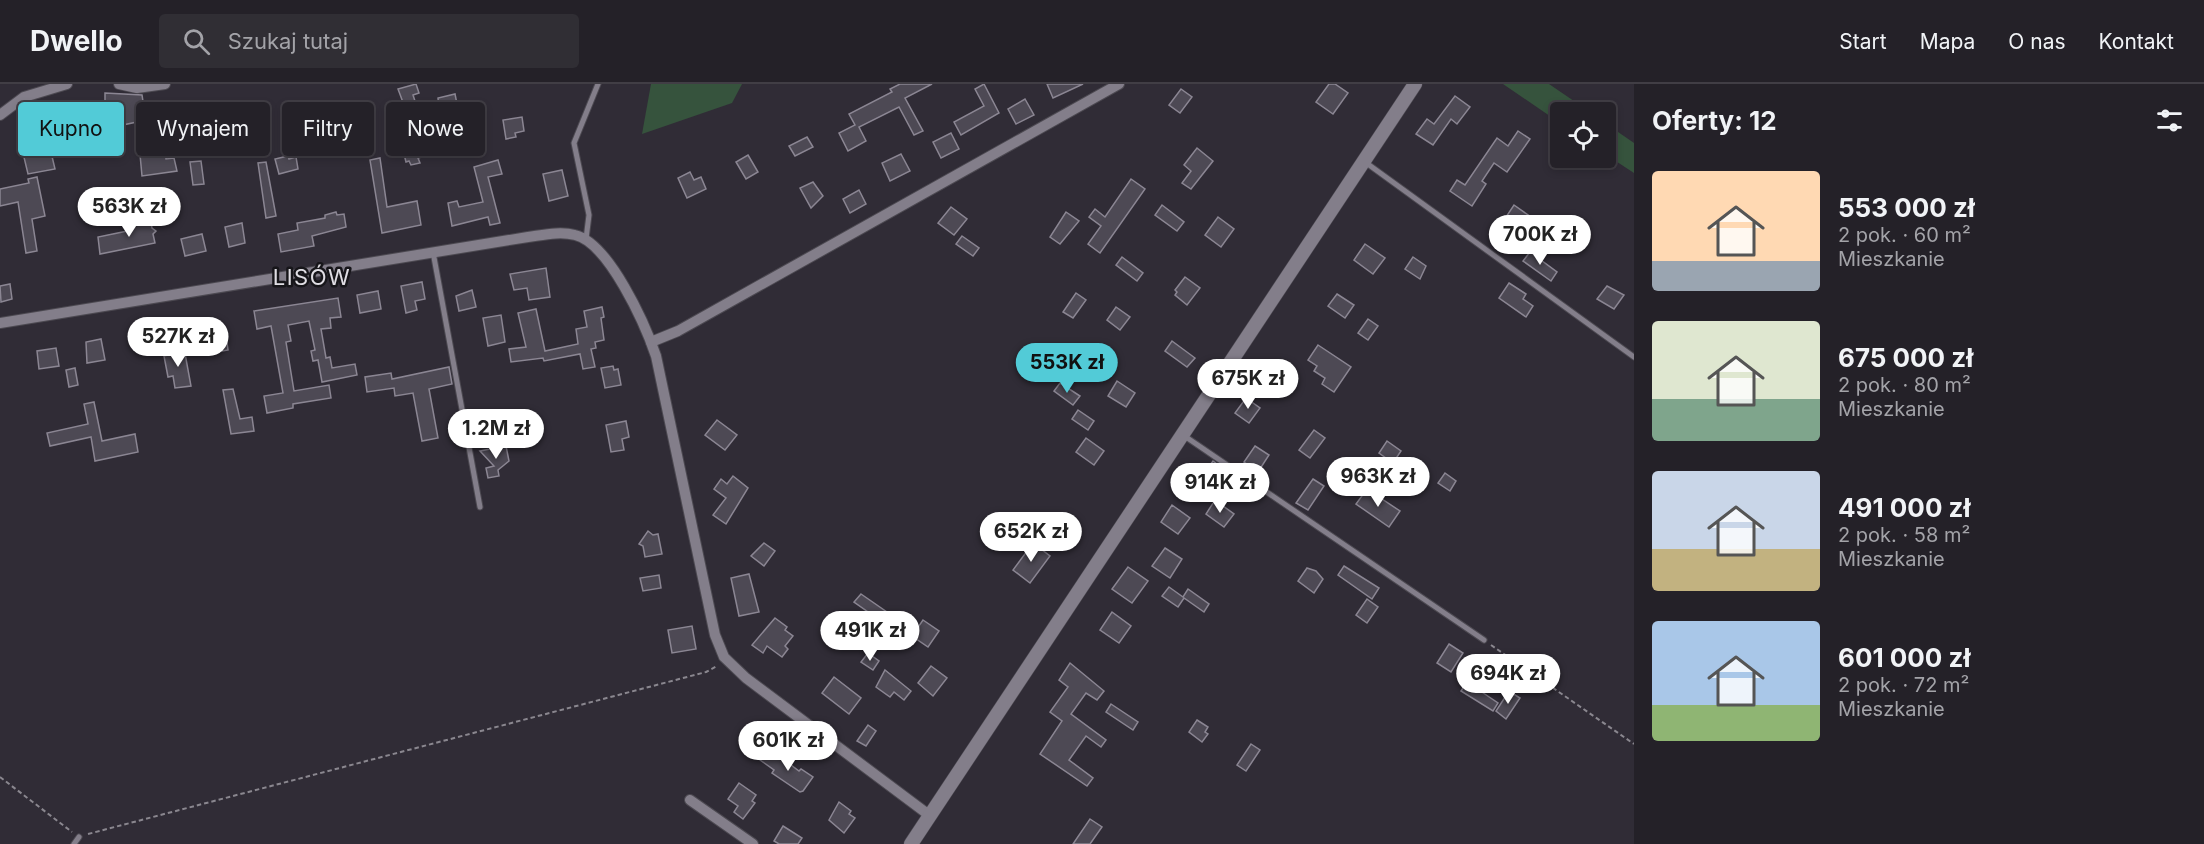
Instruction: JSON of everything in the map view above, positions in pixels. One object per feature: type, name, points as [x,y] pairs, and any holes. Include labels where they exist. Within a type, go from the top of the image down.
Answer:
[{"type":"street","points":[[0,115],[24,97],[67,84]]},
{"type":"street","points":[[119,84],[137,88],[165,84]]},
{"type":"street","points":[[651,342],[688,325],[1119,84]]},
{"type":"street","points":[[911,844],[1415,84]]},
{"type":"street","points":[[0,323],[558,233],[586,239],[607,259],[651,342],[660,373],[715,635],[728,661],[746,678],[930,815]]},
{"type":"street","points":[[690,800],[753,844]]},
{"type":"lane","points":[[586,239],[589,215],[574,143],[598,84]]},
{"type":"lane","points":[[1364,161],[1634,357]]},
{"type":"lane","points":[[433,252],[480,507]]},
{"type":"lane","points":[[1182,434],[1484,640]]},
{"type":"lane","points":[[74,844],[79,837]]},
{"type":"path","points":[[1484,640],[1634,744]]},
{"type":"path","points":[[0,777],[79,837],[706,672],[728,661]]},
{"type":"green space","points":[[651,84],[742,84],[732,103],[642,134]]},
{"type":"green space","points":[[1503,84],[1549,84],[1575,102],[1550,102],[1550,116]]},
{"type":"green space","points":[[1616,131],[1634,143],[1634,173],[1616,161]]},
{"type":"building","points":[[416,84],[419,93],[413,95],[415,101],[403,102],[398,89]]},
{"type":"building","points":[[900,84],[932,84],[905,98],[923,131],[914,135],[899,107],[859,127],[866,141],[848,151],[839,133],[855,125],[849,114],[892,92],[890,89]]},
{"type":"building","points":[[984,84],[999,113],[961,135],[954,122],[984,106],[975,89]]},
{"type":"building","points":[[1047,84],[1083,84],[1053,98]]},
{"type":"building","points":[[1329,84],[1335,84],[1348,93],[1333,114],[1316,102]]},
{"type":"building","points":[[1181,89],[1192,97],[1180,113],[1169,105]]},
{"type":"building","points":[[105,93],[142,95],[143,102],[136,102],[136,122],[124,125],[124,102],[105,102]]},
{"type":"building","points":[[455,94],[457,102],[438,102],[438,98]]},
{"type":"building","points":[[1455,96],[1470,107],[1457,124],[1451,119],[1433,145],[1416,134],[1427,119],[1434,124]]},
{"type":"building","points":[[1025,99],[1034,115],[1016,124],[1008,109]]},
{"type":"building","points":[[522,117],[524,131],[515,133],[516,137],[506,139],[503,120]]},
{"type":"building","points":[[1518,131],[1530,139],[1507,172],[1494,163],[1482,181],[1486,184],[1472,206],[1450,191],[1457,180],[1465,185],[1497,138],[1508,146]]},
{"type":"building","points":[[951,133],[959,149],[941,158],[933,142]]},
{"type":"building","points":[[807,137],[813,147],[795,156],[789,146]]},
{"type":"building","points":[[1197,148],[1213,161],[1191,189],[1182,183],[1191,171],[1184,165]]},
{"type":"building","points":[[901,154],[910,171],[890,181],[882,163]]},
{"type":"building","points":[[748,155],[758,172],[746,179],[736,162]]},
{"type":"building","points":[[24,156],[52,156],[55,169],[28,174]]},
{"type":"building","points":[[140,156],[174,158],[177,171],[142,176]]},
{"type":"building","points":[[404,156],[425,156],[418,158],[420,163],[411,165],[409,161],[406,162]]},
{"type":"building","points":[[296,157],[298,169],[279,174],[275,159]]},
{"type":"building","points":[[380,158],[387,207],[417,201],[421,225],[382,233],[370,160]]},
{"type":"building","points":[[498,160],[502,174],[488,177],[500,223],[490,225],[488,217],[452,226],[448,203],[457,201],[459,207],[483,202],[474,167]]},
{"type":"building","points":[[201,161],[204,184],[193,185],[190,162]]},
{"type":"building","points":[[266,162],[276,216],[266,218],[258,163]]},
{"type":"building","points":[[562,170],[568,196],[549,201],[543,174]]},
{"type":"building","points":[[690,172],[694,180],[701,177],[706,189],[687,198],[678,178]]},
{"type":"building","points":[[37,177],[45,216],[32,219],[37,251],[26,253],[18,202],[0,206],[0,189],[29,183],[28,179]]},
{"type":"building","points":[[1131,179],[1145,189],[1100,253],[1088,244],[1101,226],[1089,217],[1095,209],[1105,217]]},
{"type":"building","points":[[813,182],[823,196],[811,208],[800,188]]},
{"type":"building","points":[[859,190],[866,204],[850,213],[843,199]]},
{"type":"building","points":[[92,204],[96,220],[86,222],[83,207]]},
{"type":"building","points":[[1162,205],[1184,222],[1177,231],[1155,215]]},
{"type":"building","points":[[1514,205],[1531,217],[1517,238],[1500,226]]},
{"type":"building","points":[[951,207],[967,219],[954,235],[938,223]]},
{"type":"building","points":[[336,212],[337,215],[344,214],[346,227],[312,236],[314,246],[281,252],[278,234],[298,230],[297,223],[325,218],[325,215]]},
{"type":"building","points":[[1066,212],[1079,221],[1060,244],[1050,237]]},
{"type":"building","points":[[1218,217],[1234,229],[1221,247],[1205,235]]},
{"type":"building","points":[[150,218],[152,228],[156,231],[153,234],[155,243],[100,254],[98,237],[132,230],[134,220]]},
{"type":"building","points":[[242,223],[245,243],[229,247],[225,227]]},
{"type":"building","points":[[202,234],[206,251],[185,256],[181,239]]},
{"type":"building","points":[[962,236],[979,248],[973,256],[956,244]]},
{"type":"building","points":[[1365,244],[1385,258],[1373,274],[1354,260]]},
{"type":"building","points":[[1530,252],[1557,272],[1551,281],[1523,261]]},
{"type":"building","points":[[1122,257],[1143,273],[1137,281],[1116,265]]},
{"type":"building","points":[[1413,257],[1426,266],[1420,279],[1405,269]]},
{"type":"building","points":[[546,268],[550,297],[529,300],[527,288],[514,290],[510,274]]},
{"type":"building","points":[[1185,277],[1200,288],[1187,305],[1175,295],[1177,292],[1175,290]]},
{"type":"building","points":[[422,282],[425,299],[415,301],[417,310],[406,313],[401,286]]},
{"type":"building","points":[[1509,283],[1526,294],[1523,299],[1533,306],[1526,317],[1499,298]]},
{"type":"building","points":[[10,284],[12,299],[1,302],[0,286]]},
{"type":"building","points":[[1607,286],[1624,295],[1614,309],[1597,299]]},
{"type":"building","points":[[472,290],[476,307],[459,311],[456,296]]},
{"type":"building","points":[[378,291],[381,309],[360,313],[357,295]]},
{"type":"building","points":[[1076,293],[1086,300],[1073,318],[1063,312]]},
{"type":"building","points":[[1337,294],[1354,305],[1345,318],[1328,306]]},
{"type":"building","points":[[338,298],[341,317],[330,318],[331,328],[321,329],[326,358],[330,357],[332,368],[355,364],[357,375],[322,382],[318,360],[313,361],[311,351],[315,350],[309,321],[288,325],[291,341],[286,342],[294,391],[329,385],[331,398],[293,404],[293,408],[267,413],[264,396],[283,393],[271,326],[257,329],[254,311]]},
{"type":"building","points":[[602,307],[604,340],[595,342],[596,348],[591,349],[595,367],[583,369],[580,354],[544,361],[543,358],[511,362],[509,349],[526,347],[518,313],[536,309],[545,351],[578,344],[576,329],[587,327],[584,311]]},
{"type":"building","points":[[1116,307],[1130,317],[1120,330],[1107,320]]},
{"type":"building","points":[[501,315],[505,342],[488,346],[483,318]]},
{"type":"building","points":[[1368,319],[1378,326],[1368,340],[1358,333]]},
{"type":"building","points":[[226,336],[228,350],[206,354],[204,340]]},
{"type":"building","points":[[101,339],[105,360],[87,363],[86,342]]},
{"type":"building","points":[[1172,341],[1195,358],[1187,367],[1165,351]]},
{"type":"building","points":[[1318,345],[1351,367],[1334,392],[1322,384],[1325,378],[1314,371],[1317,366],[1308,360]]},
{"type":"building","points":[[56,348],[59,366],[39,369],[37,351]]},
{"type":"building","points":[[184,348],[191,386],[175,388],[173,376],[168,377],[164,356],[172,354],[171,350]]},
{"type":"building","points":[[613,366],[614,370],[618,369],[621,385],[605,388],[601,368]]},
{"type":"building","points":[[449,367],[452,384],[429,389],[438,438],[422,441],[413,393],[395,396],[394,388],[367,392],[365,377],[391,373],[392,379]]},
{"type":"building","points":[[75,368],[78,385],[69,387],[66,370]]},
{"type":"building","points":[[1117,381],[1135,393],[1126,407],[1108,396]]},
{"type":"building","points":[[1060,383],[1080,396],[1073,405],[1054,391]]},
{"type":"building","points":[[233,389],[240,419],[252,417],[254,431],[231,434],[223,390]]},
{"type":"building","points":[[1246,398],[1260,408],[1249,423],[1235,413]]},
{"type":"building","points":[[94,402],[102,441],[135,434],[138,452],[95,461],[91,437],[50,446],[47,433],[88,424],[84,404]]},
{"type":"building","points":[[1078,410],[1094,421],[1088,430],[1072,419]]},
{"type":"building","points":[[717,420],[737,435],[725,450],[705,435]]},
{"type":"building","points":[[626,421],[629,437],[622,439],[624,450],[611,452],[606,425]]},
{"type":"building","points":[[1314,430],[1325,438],[1310,458],[1299,450]]},
{"type":"building","points":[[1086,438],[1104,451],[1094,465],[1076,452]]},
{"type":"building","points":[[1387,441],[1401,451],[1393,463],[1379,453]]},
{"type":"building","points":[[506,446],[509,461],[498,470],[499,476],[488,478],[486,468],[494,466],[480,451]]},
{"type":"building","points":[[1255,446],[1269,455],[1258,472],[1244,462]]},
{"type":"building","points":[[1213,461],[1230,474],[1219,490],[1201,478]]},
{"type":"building","points":[[1445,473],[1456,481],[1450,491],[1438,483]]},
{"type":"building","points":[[733,476],[748,488],[726,524],[713,515],[726,498],[714,489],[721,479],[727,484]]},
{"type":"building","points":[[1313,479],[1324,486],[1308,510],[1296,503]]},
{"type":"building","points":[[1367,489],[1400,511],[1389,527],[1356,504]]},
{"type":"building","points":[[1215,500],[1234,514],[1224,527],[1206,514]]},
{"type":"building","points":[[1172,505],[1190,518],[1178,534],[1161,522]]},
{"type":"building","points":[[648,531],[653,535],[658,534],[662,554],[645,557],[643,546],[639,544]]},
{"type":"building","points":[[764,543],[775,551],[764,566],[751,556]]},
{"type":"building","points":[[1033,543],[1050,556],[1030,583],[1013,570]]},
{"type":"building","points":[[1165,548],[1182,559],[1170,578],[1152,566]]},
{"type":"building","points":[[1344,566],[1379,588],[1372,599],[1338,575]]},
{"type":"building","points":[[1128,567],[1148,581],[1132,603],[1112,589]]},
{"type":"building","points":[[1307,568],[1316,571],[1323,579],[1314,593],[1298,581]]},
{"type":"building","points":[[749,574],[759,612],[739,616],[731,578]]},
{"type":"building","points":[[659,575],[661,588],[643,591],[640,578]]},
{"type":"building","points":[[1169,587],[1183,597],[1188,589],[1209,604],[1204,612],[1184,598],[1178,607],[1162,596]]},
{"type":"building","points":[[861,594],[897,619],[891,628],[854,602]]},
{"type":"building","points":[[1367,599],[1378,607],[1367,623],[1356,615]]},
{"type":"building","points":[[1112,612],[1131,626],[1119,643],[1100,630]]},
{"type":"building","points":[[775,618],[787,627],[785,630],[793,636],[785,646],[788,649],[782,657],[767,646],[763,653],[752,645]]},
{"type":"building","points":[[923,620],[939,631],[928,647],[912,636]]},
{"type":"building","points":[[692,626],[696,649],[672,653],[668,630]]},
{"type":"building","points":[[1449,644],[1463,653],[1451,672],[1437,663]]},
{"type":"building","points":[[868,653],[879,661],[873,670],[861,662]]},
{"type":"building","points":[[1070,663],[1104,691],[1097,700],[1086,693],[1071,714],[1106,740],[1101,747],[1086,736],[1069,760],[1093,778],[1087,786],[1040,754],[1062,721],[1050,712],[1068,687],[1059,680]]},
{"type":"building","points":[[931,666],[947,678],[933,696],[918,683]]},
{"type":"building","points":[[885,670],[911,691],[904,700],[894,692],[890,697],[876,687]]},
{"type":"building","points":[[834,677],[861,698],[849,714],[822,693]]},
{"type":"building","points":[[1467,682],[1498,703],[1493,711],[1461,691]]},
{"type":"building","points":[[1509,691],[1520,698],[1506,719],[1496,711]]},
{"type":"building","points":[[1111,704],[1138,722],[1133,730],[1106,712]]},
{"type":"building","points":[[1197,720],[1208,727],[1205,732],[1208,734],[1202,742],[1189,732]]},
{"type":"building","points":[[868,725],[876,731],[866,746],[857,741]]},
{"type":"building","points":[[1251,744],[1260,750],[1246,771],[1237,765]]},
{"type":"building","points":[[775,753],[799,771],[801,769],[813,777],[803,791],[800,792],[772,773],[774,770],[760,760]]},
{"type":"building","points":[[739,783],[756,795],[752,801],[755,803],[743,819],[734,812],[738,806],[728,799]]},
{"type":"building","points":[[839,802],[851,811],[849,814],[855,818],[844,833],[829,820]]},
{"type":"building","points":[[1090,819],[1102,827],[1090,844],[1073,844]]},
{"type":"building","points":[[783,826],[802,838],[798,844],[779,844],[774,841]]},
{"type":"district","name":"LISÓW","points":[[312,277]]}]
